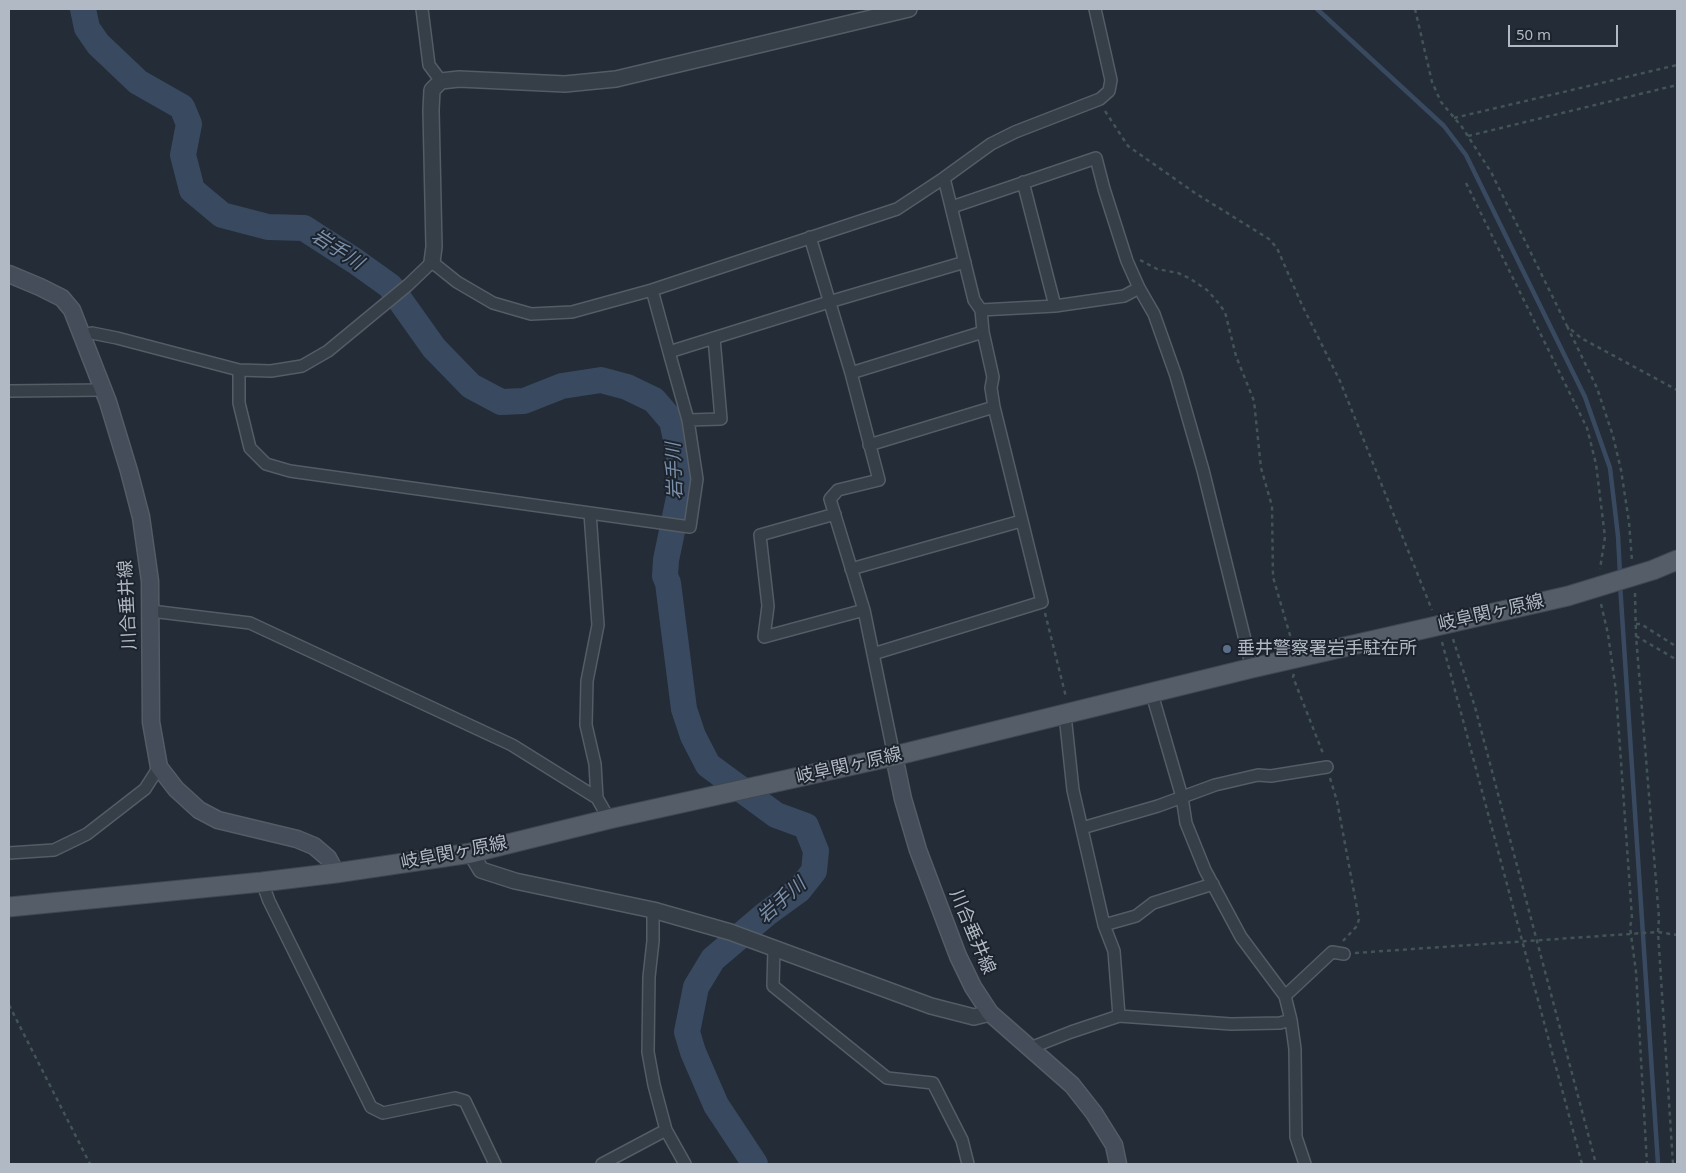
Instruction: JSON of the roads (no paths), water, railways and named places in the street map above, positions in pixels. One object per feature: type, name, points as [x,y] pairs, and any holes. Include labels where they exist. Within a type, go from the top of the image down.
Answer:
[{"type":"main road","name":"川合垂井線","points":[[9,274],[62,298],[72,310],[103,390],[130,471],[141,517],[150,581],[151,722],[159,767],[176,789],[199,810],[218,820],[296,839],[314,846],[328,858],[336,873]]},
{"type":"main road","name":"岐阜関ヶ原線","points":[[9,907],[262,882],[471,853],[609,819],[894,756],[1252,668],[1568,596],[1634,576],[1677,560]]},
{"type":"main road","name":"川合垂井線","points":[[894,756],[903,799],[918,850],[958,956],[973,988],[990,1013],[1072,1085],[1094,1113],[1114,1145],[1118,1164]]},
{"type":"street","points":[[422,9],[429,65],[440,81]]},
{"type":"street","points":[[83,335],[92,333],[117,338],[239,370],[271,371],[302,366],[328,351],[408,285],[432,262],[434,247],[430,110],[432,90],[440,81],[459,79],[565,84],[616,79],[909,9]]},
{"type":"street","points":[[432,262],[457,282],[493,303],[531,314],[572,312],[652,290],[897,209],[944,178],[990,144],[1015,132],[1100,99],[1109,91],[1111,80],[1095,9]]},
{"type":"street","points":[[952,207],[1096,158],[1127,261],[1139,288],[1154,314],[1176,376],[1203,470],[1252,668]]},
{"type":"street","points":[[873,654],[1042,602],[994,407],[991,388],[993,376],[983,332],[981,310],[974,300],[944,178]]},
{"type":"street","points":[[1023,182],[1055,306]]},
{"type":"street","points":[[810,237],[851,373],[878,480],[838,490],[830,499],[864,610],[894,756]]},
{"type":"street","points":[[669,352],[965,262]]},
{"type":"street","points":[[981,310],[1055,306],[1124,296],[1139,288]]},
{"type":"street","points":[[239,370],[239,403],[250,448],[266,464],[300,472],[690,527],[697,479],[688,420],[652,290]]},
{"type":"street","points":[[851,373],[983,332]]},
{"type":"street","points":[[688,420],[720,419],[714,338]]},
{"type":"street","points":[[9,391],[103,390]]},
{"type":"street","points":[[869,445],[994,407]]},
{"type":"street","points":[[590,513],[598,625],[587,681],[586,725],[595,764],[597,798],[609,819]]},
{"type":"street","points":[[835,514],[760,535],[768,606],[764,637],[864,610]]},
{"type":"street","points":[[851,568],[1021,521]]},
{"type":"street","points":[[151,611],[250,623],[512,745],[597,798]]},
{"type":"street","points":[[1152,694],[1182,797],[1186,823],[1205,870],[1241,937],[1285,996],[1295,1049],[1296,1137],[1305,1164]]},
{"type":"street","points":[[1068,714],[1073,790],[1104,925],[1114,951],[1118,1016]]},
{"type":"street","points":[[9,852],[54,850],[88,834],[145,789],[159,767]]},
{"type":"street","points":[[1082,828],[1215,785],[1258,775],[1271,776],[1327,767]]},
{"type":"street","points":[[471,853],[481,870],[506,878],[653,910],[730,932],[931,1006],[974,1017],[990,1013]]},
{"type":"street","points":[[262,882],[269,901],[371,1107],[384,1113],[455,1098],[465,1101],[495,1164]]},
{"type":"street","points":[[1104,925],[1136,916],[1153,903],[1213,884]]},
{"type":"street","points":[[653,910],[653,941],[649,977],[648,1052],[654,1085],[666,1130],[685,1164]]},
{"type":"street","points":[[770,946],[773,986],[887,1078],[933,1083],[962,1140],[968,1164]]},
{"type":"street","points":[[1285,996],[1332,952],[1340,953]]},
{"type":"street","points":[[1030,1048],[1118,1016],[1231,1024],[1280,1023],[1291,1020]]},
{"type":"street","points":[[602,1164],[666,1130]]},
{"type":"waterway","name":"岩手川","points":[[83,9],[87,28],[98,44],[138,82],[182,107],[189,124],[183,155],[192,190],[222,215],[268,227],[304,228],[355,261],[390,286],[434,348],[471,386],[501,402],[524,401],[562,386],[601,380],[627,387],[654,400],[672,421],[679,453],[680,493],[666,560],[665,576],[668,583],[684,709],[693,736],[708,765],[776,815],[806,826],[816,851],[814,871],[799,890],[766,914],[713,959],[696,987],[687,1032],[693,1052],[716,1105],[755,1164]]},
{"type":"waterway","points":[[1317,9],[1444,126],[1466,155],[1585,397],[1610,468],[1618,536],[1620,574]]},
{"type":"waterway","points":[[1620,584],[1658,1164]]},
{"type":"place","name":"垂井警察署岩手駐在所","points":[[1227,649]]}]
